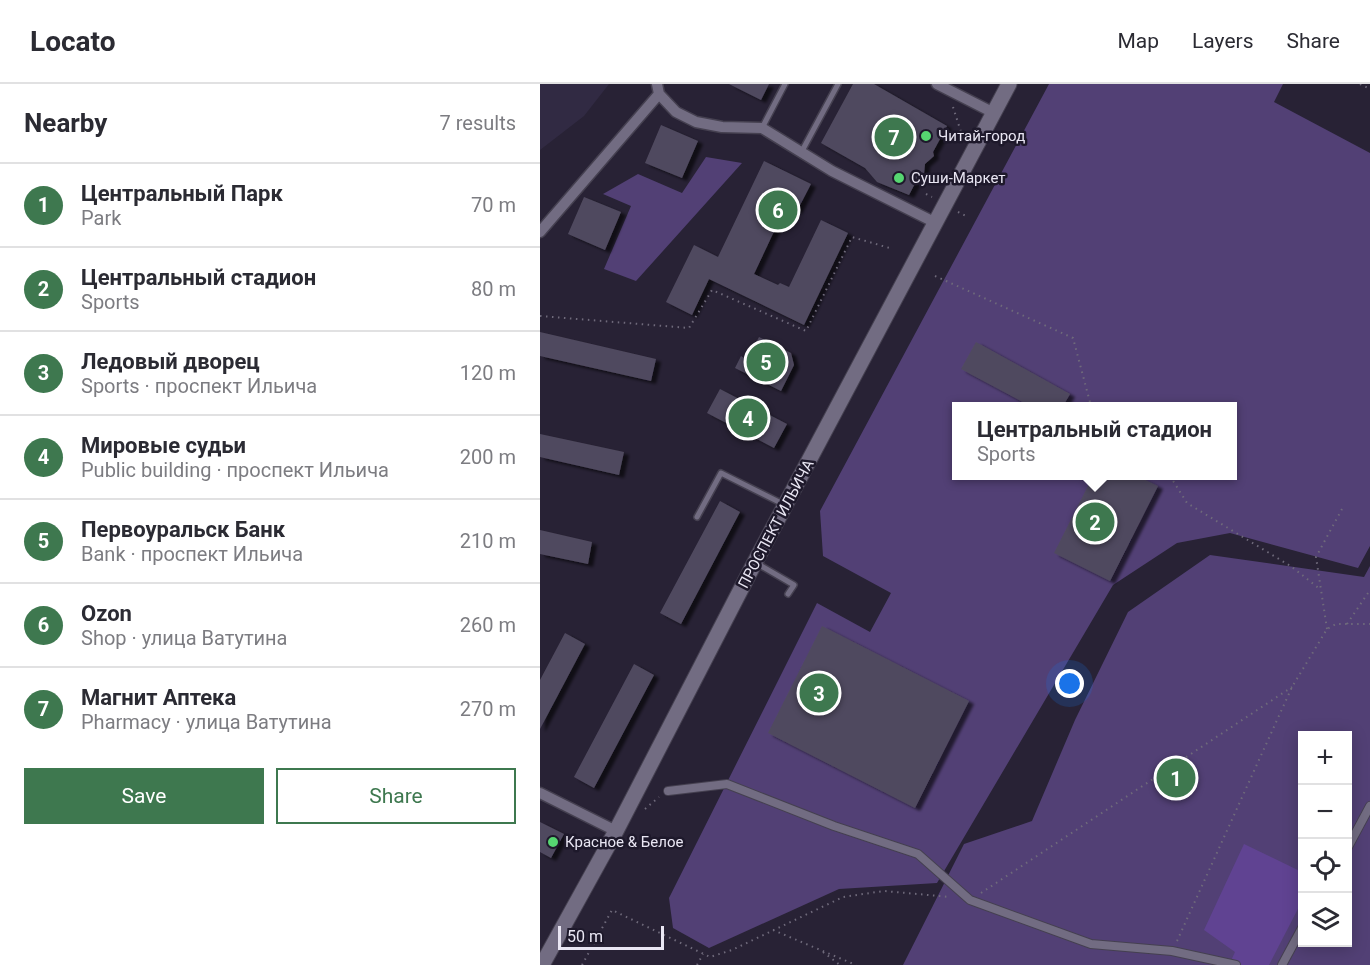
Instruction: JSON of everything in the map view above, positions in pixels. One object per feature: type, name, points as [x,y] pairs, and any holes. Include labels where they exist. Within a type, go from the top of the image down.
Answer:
[{"type":"main road","name":"ПРОСПЕКТ ИЛЬИЧА","points":[[542,965],[616,831],[755,562],[1009,84]]},
{"type":"street","points":[[937,84],[994,113]]},
{"type":"street","points":[[540,232],[658,89],[676,112],[696,122],[722,127],[762,128],[832,171],[936,224]]},
{"type":"street","points":[[668,791],[727,784],[834,826],[918,854],[970,900],[1091,944],[1172,951],[1236,965]]},
{"type":"street","points":[[540,793],[616,831]]},
{"type":"street","points":[[1351,839],[1370,806]]},
{"type":"street","points":[[1282,965],[1298,935]]},
{"type":"lane","points":[[762,128],[785,84]]},
{"type":"lane","points":[[802,151],[838,84]]},
{"type":"lane","points":[[697,517],[721,473],[786,505]]},
{"type":"lane","points":[[755,562],[794,585],[788,594]]},
{"type":"path","points":[[1360,84],[1370,90]]},
{"type":"path","points":[[948,90],[961,132]]},
{"type":"path","points":[[540,316],[689,328],[712,290],[806,331],[852,237],[893,249]]},
{"type":"path","points":[[935,276],[1072,338],[1090,402]]},
{"type":"path","points":[[1173,480],[1187,503],[1292,567],[1321,590]]},
{"type":"path","points":[[1327,629],[1316,557],[1342,508]]},
{"type":"path","points":[[1347,624],[1370,590]]},
{"type":"path","points":[[1172,951],[1292,687],[1327,629],[1336,624],[1370,624]]},
{"type":"path","points":[[582,965],[612,910],[710,957],[732,950],[843,897],[884,891],[970,900],[1292,687]]},
{"type":"path","points":[[773,930],[856,965]]},
{"type":"path","points":[[819,949],[840,965]]},
{"type":"path","points":[[697,965],[703,954]]},
{"type":"shaded area","points":[[540,84],[609,84],[584,116],[540,150]]},
{"type":"shaded area","points":[[1049,84],[1283,84],[1274,102],[1370,153],[1370,546],[1358,568],[1230,533],[1177,543],[1113,585],[937,883],[839,889],[709,948],[673,928],[669,898],[817,603],[870,632],[891,593],[823,556],[820,511]]},
{"type":"shaded area","points":[[706,157],[742,163],[636,281],[604,269],[631,206],[603,194],[638,174],[682,193]]},
{"type":"shaded area","points":[[1210,555],[1364,577],[1370,566],[1370,965],[903,965],[964,844],[1032,821],[1075,720],[1128,612]]},
{"type":"shaded area","points":[[1244,844],[1298,870],[1298,909],[1269,965],[1229,965],[1235,952],[1204,930]]},
{"type":"building","points":[[729,84],[769,84],[761,100]]},
{"type":"building","points":[[853,84],[874,84],[947,126],[933,152],[934,156],[925,164],[924,174],[920,174],[909,195],[877,182],[865,168],[821,143]]},
{"type":"building","points":[[661,125],[698,141],[682,178],[645,163]]},
{"type":"building","points":[[764,161],[811,184],[797,211],[786,206],[754,274],[778,285],[780,283],[789,287],[821,220],[848,233],[804,325],[709,279],[692,315],[666,302],[694,245],[718,257]]},
{"type":"building","points":[[584,197],[621,212],[605,250],[568,234]]},
{"type":"building","points":[[540,332],[656,359],[651,381],[540,356]]},
{"type":"building","points":[[759,337],[791,353],[794,365],[781,391],[735,368],[741,356],[747,360]]},
{"type":"building","points":[[976,342],[1070,394],[1065,402],[1023,402],[961,369]]},
{"type":"building","points":[[720,389],[787,424],[774,448],[707,413]]},
{"type":"building","points":[[540,434],[624,452],[619,475],[540,457]]},
{"type":"building","points":[[1091,480],[1145,480],[1158,486],[1110,581],[1054,553]]},
{"type":"building","points":[[720,501],[740,512],[681,624],[660,613]]},
{"type":"building","points":[[540,530],[592,542],[588,564],[540,554]]},
{"type":"building","points":[[822,626],[969,701],[915,808],[768,733]]},
{"type":"building","points":[[565,633],[585,644],[540,729],[540,680]]},
{"type":"building","points":[[634,664],[654,675],[594,788],[574,777]]},
{"type":"building","points":[[540,822],[564,834],[551,858],[540,852]]},
{"type":"place","name":"Читай-город","points":[[926,136]]},
{"type":"place","name":"Магнит Аптека","points":[[894,137]]},
{"type":"place","name":"Суши-Маркет","points":[[899,178]]},
{"type":"place","name":"Ozon","points":[[778,210]]},
{"type":"place","name":"Первоуральск Банк","points":[[766,362]]},
{"type":"place","name":"Мировые судьи","points":[[748,418]]},
{"type":"place","name":"Центральный стадион","points":[[1095,522]]},
{"type":"place","name":"Ледовый дворец","points":[[819,693]]},
{"type":"place","name":"Центральный Парк","points":[[1176,778]]},
{"type":"place","name":"Красное & Белое","points":[[553,842]]}]
